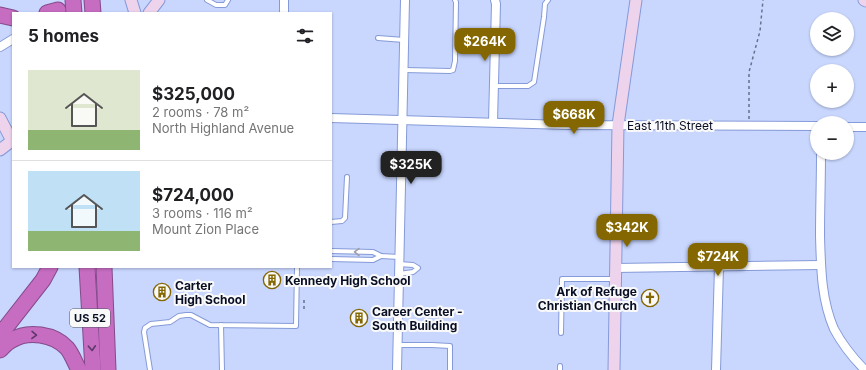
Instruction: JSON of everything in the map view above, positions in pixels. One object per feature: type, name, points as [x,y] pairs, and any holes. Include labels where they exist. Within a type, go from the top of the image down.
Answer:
[{"type":"highway","points":[[72,0],[74,12]]},
{"type":"highway","points":[[0,15],[12,18]]},
{"type":"highway","points":[[0,335],[39,285],[49,268]]},
{"type":"highway","name":"US 52","points":[[87,268],[93,370]]},
{"type":"highway","name":"US 52","points":[[104,268],[108,370]]},
{"type":"highway","points":[[106,334],[112,268]]},
{"type":"highway","points":[[0,350],[7,343],[18,336],[48,336],[54,338],[67,348],[79,370]]},
{"type":"street","points":[[52,12],[72,0]]},
{"type":"street","points":[[131,0],[135,12]]},
{"type":"street","points":[[150,12],[159,0]]},
{"type":"street","points":[[284,0],[284,12]]},
{"type":"street","points":[[396,370],[405,0]]},
{"type":"street","points":[[493,122],[495,0]]},
{"type":"street","points":[[614,370],[618,125],[636,0]]},
{"type":"street","points":[[0,47],[12,40]]},
{"type":"street","points":[[0,118],[12,138]]},
{"type":"street","name":"East 11th Street","points":[[332,118],[618,125],[810,126]]},
{"type":"street","points":[[854,127],[866,127]]},
{"type":"street","points":[[0,150],[12,141]]},
{"type":"street","points":[[821,160],[821,265],[824,294],[834,328],[848,351],[865,370]]},
{"type":"street","points":[[615,268],[821,265]]},
{"type":"street","points":[[716,370],[719,267]]},
{"type":"lane","points":[[207,0],[216,6],[225,5],[228,0]]},
{"type":"lane","points":[[404,70],[453,70],[455,61],[455,0]]},
{"type":"lane","points":[[494,86],[528,86],[534,82],[545,4],[548,0]]},
{"type":"lane","points":[[378,38],[404,40]]},
{"type":"lane","points":[[332,222],[342,221],[345,218],[347,178]]},
{"type":"lane","points":[[332,252],[374,252],[418,268],[413,272],[399,274]]},
{"type":"lane","points":[[332,259],[373,260],[382,256]]},
{"type":"lane","points":[[150,370],[144,332],[147,326],[151,324],[170,322],[179,316],[186,315],[196,317],[210,325],[296,326],[297,268]]},
{"type":"lane","points":[[561,333],[562,279],[615,279]]},
{"type":"lane","points":[[221,325],[222,370]]},
{"type":"lane","points":[[397,345],[450,346],[450,370]]},
{"type":"path","points":[[749,126],[749,72],[760,31],[763,0]]},
{"type":"path","points":[[304,299],[304,309]]},
{"type":"place","name":"Kennedy High School","points":[[272,280]]},
{"type":"place","name":"Carter High School","points":[[162,292]]},
{"type":"place","name":"Ark of Refuge Christian Church","points":[[650,298]]},
{"type":"place","name":"Career Center - South Building","points":[[359,318]]}]
